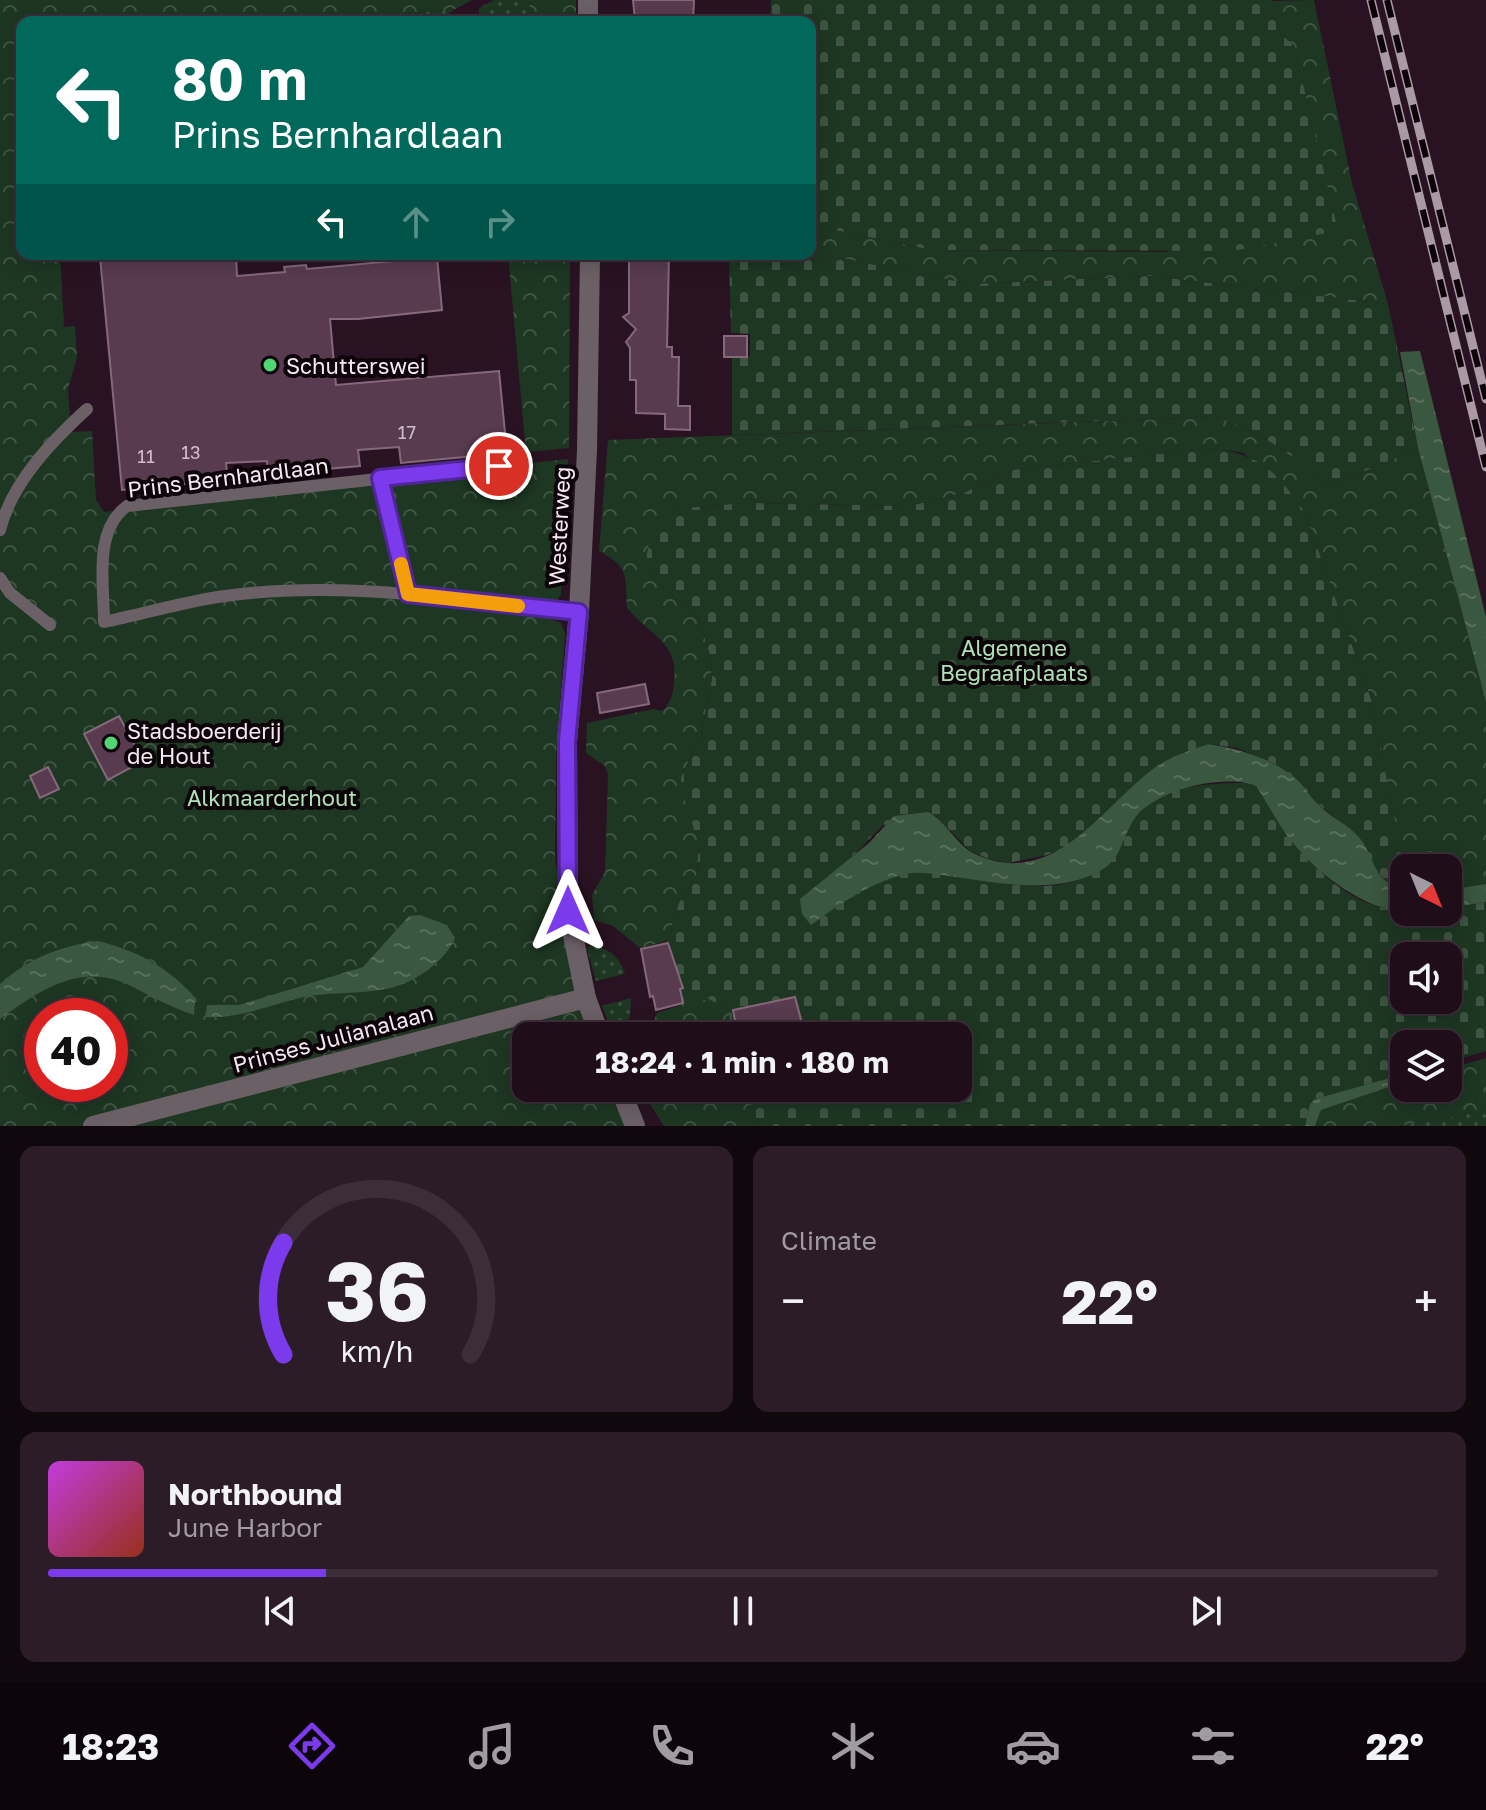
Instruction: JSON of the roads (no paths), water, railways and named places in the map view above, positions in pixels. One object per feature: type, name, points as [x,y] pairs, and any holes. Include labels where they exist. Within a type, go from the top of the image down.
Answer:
[{"type":"street","name":"Westerweg","points":[[590,260],[587,450],[579,612],[567,741],[568,911],[586,998],[595,1022]]},
{"type":"street","name":"Prinses Julianalaan","points":[[93,1126],[586,998]]},
{"type":"street","points":[[626,1102],[635,1126]]},
{"type":"lane","points":[[0,530],[28,476],[55,438],[87,409]]},
{"type":"lane","name":"Prins Bernhardlaan","points":[[499,466],[127,506],[113,516],[107,531],[104,622],[218,597],[284,592],[408,594],[579,612]]},
{"type":"lane","points":[[380,478],[408,594]]},
{"type":"lane","points":[[0,578],[10,593],[50,625]]},
{"type":"water","points":[[1420,351],[1486,617],[1486,702],[1418,448],[1400,352]]},
{"type":"water","points":[[1208,744],[1231,748],[1274,764],[1294,777],[1323,809],[1364,843],[1380,875],[1390,884],[1390,909],[1343,888],[1304,856],[1256,786],[1226,782],[1190,787],[1155,801],[1133,821],[1112,861],[1084,878],[1037,885],[1004,884],[929,873],[909,874],[866,890],[811,925],[802,914],[800,899],[869,843],[894,816],[928,812],[973,853],[1001,862],[1027,862],[1051,854],[1073,841],[1133,786],[1159,765]]},
{"type":"water","points":[[1486,884],[1486,902],[1462,906],[1462,888]]},
{"type":"water","points":[[420,915],[447,925],[455,938],[440,960],[408,982],[379,990],[308,996],[244,1013],[205,1017],[207,1005],[239,1005],[363,967],[409,916]]},
{"type":"water","points":[[98,941],[125,949],[161,967],[192,994],[194,1015],[113,979],[95,977],[62,982],[24,998],[24,1002],[0,1019],[0,984],[22,967],[71,946]]},
{"type":"water","points":[[1390,1078],[1390,1087],[1321,1110],[1315,1126],[1305,1126],[1310,1104],[1315,1099]]},
{"type":"railway","points":[[1371,0],[1486,467]]},
{"type":"railway","points":[[1387,0],[1486,399]]},
{"type":"place","name":"Schutterswei","points":[[270,365]]},
{"type":"place","name":"Stadsboerderij de Hout","points":[[111,743]]},
{"type":"park label","name":"Algemene Begraafplaats","points":[[1014,660]]},
{"type":"park label","name":"Alkmaarderhout","points":[[272,797]]}]
